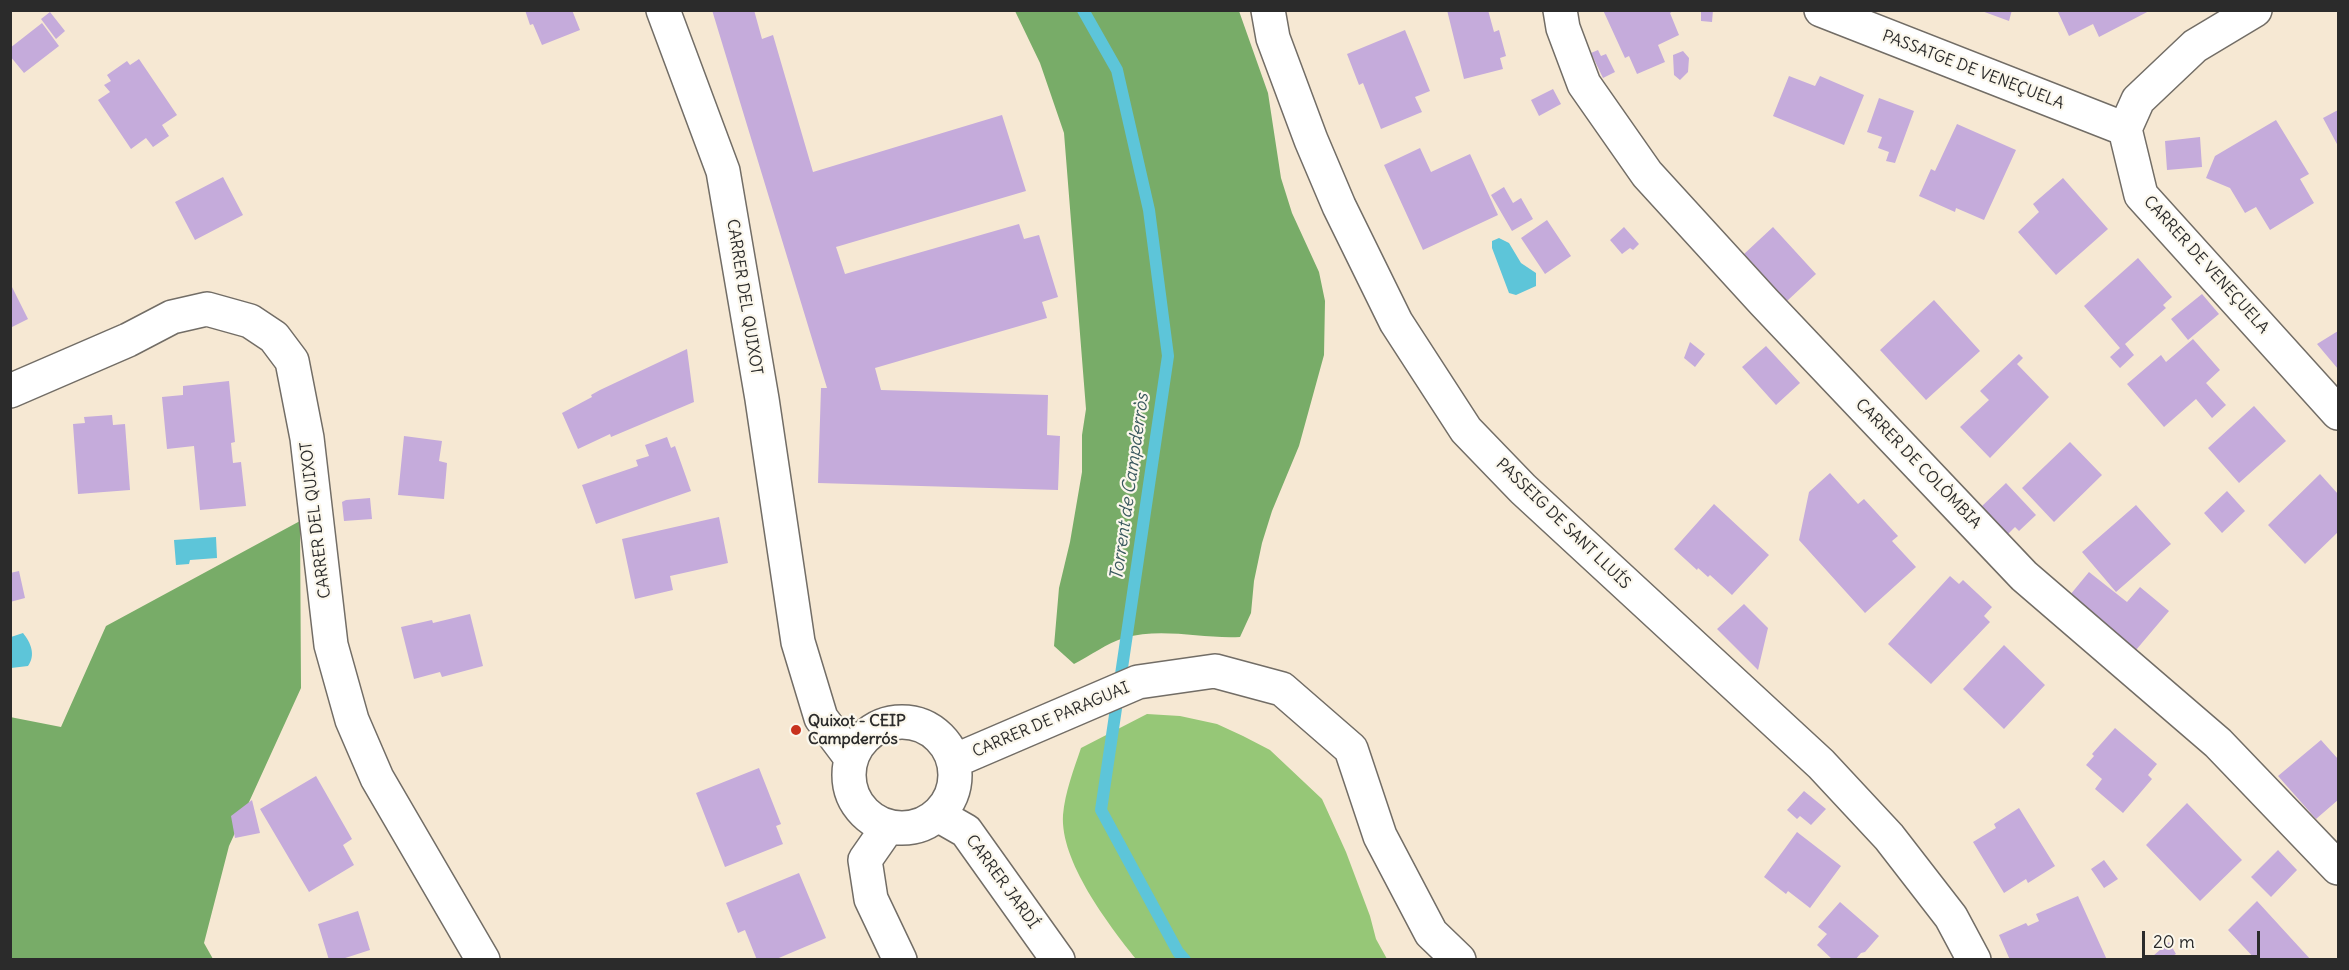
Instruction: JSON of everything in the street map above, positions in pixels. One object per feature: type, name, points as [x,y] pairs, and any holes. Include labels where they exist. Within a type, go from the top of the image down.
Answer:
[{"type":"street","name":"CARRER DEL QUIXOT","points":[[663,10],[723,171],[762,399],[798,642],[821,718],[851,758]]},
{"type":"street","name":"PASSEIG DE SANT LLUÍS","points":[[1268,10],[1273,38],[1311,140],[1340,206],[1396,322],[1466,430],[1523,489],[1821,764],[1889,837],[1951,917],[1974,960]]},
{"type":"street","name":"CARRER DE COLÒMBIA","points":[[1560,10],[1563,28],[1584,84],[1647,174],[1764,302],[2024,576],[2218,743],[2338,868]]},
{"type":"street","name":"PASSATGE DE VENEÇUELA","points":[[1821,10],[2125,129]]},
{"type":"street","points":[[2125,129],[2138,100],[2195,46],[2255,10]]},
{"type":"street","name":"CARRER DE VENEÇUELA","points":[[2125,129],[2141,195],[2338,413]]},
{"type":"street","name":"CARRER DEL QUIXOT","points":[[10,391],[128,340],[172,316],[207,309],[250,321],[274,337],[292,361],[307,438],[331,645],[352,720],[377,778],[483,960]]},
{"type":"street","name":"CARRER DE PARAGUAI","points":[[954,761],[1138,682],[1215,671],[1282,689],[1351,749],[1385,846],[1431,933],[1459,960]]},
{"type":"street","points":[[898,722],[916,723],[934,731],[946,745],[954,761],[956,783],[949,801],[938,815],[925,824],[906,829],[876,823],[862,811],[853,795],[849,777],[851,758],[861,740],[876,729],[898,722]]},
{"type":"street","name":"CARRER JARDÍ","points":[[938,815],[966,831],[1058,960]]},
{"type":"street","points":[[888,827],[865,860],[871,899],[900,960]]},
{"type":"green space","points":[[1015,11],[1239,11],[1268,93],[1281,178],[1292,213],[1319,272],[1325,301],[1324,355],[1299,446],[1272,511],[1262,543],[1254,581],[1251,613],[1240,637],[1167,633],[1138,635],[1111,643],[1074,664],[1054,646],[1059,588],[1070,542],[1082,472],[1082,435],[1086,409],[1064,133],[1040,63]]},
{"type":"green space","points":[[300,521],[301,688],[229,846],[204,943],[213,959],[11,959],[10,717],[61,727],[106,626]]},
{"type":"green space","points":[[1147,714],[1180,716],[1217,724],[1243,736],[1270,750],[1322,799],[1346,852],[1370,916],[1376,939],[1387,959],[1136,959],[1112,928],[1077,872],[1064,833],[1063,815],[1068,789],[1081,748]]},
{"type":"water","points":[[1499,238],[1509,243],[1521,263],[1536,273],[1536,286],[1516,295],[1509,293],[1492,248],[1492,241]]},
{"type":"water","points":[[216,537],[217,558],[190,560],[189,564],[176,565],[174,540]]},
{"type":"water","points":[[23,633],[31,649],[32,658],[28,666],[11,668],[11,637]]},
{"type":"building","points":[[525,10],[572,10],[580,30],[542,45],[533,24],[530,25]]},
{"type":"building","points":[[712,10],[754,10],[762,39],[773,35],[813,172],[1002,115],[1026,191],[836,247],[845,274],[1019,224],[1024,239],[1039,235],[1058,297],[1042,302],[1047,318],[875,368],[881,390],[1048,395],[1047,435],[1060,436],[1058,490],[818,483],[821,388],[827,388]]},
{"type":"building","points":[[1447,10],[1488,10],[1494,32],[1499,30],[1506,56],[1500,58],[1503,69],[1464,79]]},
{"type":"building","points":[[1603,10],[1674,10],[1670,13],[1679,35],[1658,45],[1665,62],[1637,74],[1629,56],[1625,58]]},
{"type":"building","points":[[1701,10],[1713,10],[1712,22],[1701,21]]},
{"type":"building","points":[[1979,10],[2012,10],[2009,21]]},
{"type":"building","points":[[2057,10],[2151,10],[2099,37],[2093,24],[2069,36]]},
{"type":"building","points":[[50,12],[65,31],[56,39],[41,19]]},
{"type":"building","points":[[42,23],[59,46],[24,73],[10,56],[10,48]]},
{"type":"building","points":[[1405,30],[1430,91],[1415,97],[1422,112],[1381,129],[1363,83],[1359,85],[1347,54]]},
{"type":"building","points":[[1598,50],[1601,56],[1606,54],[1615,72],[1603,78],[1591,53]]},
{"type":"building","points":[[1683,51],[1689,58],[1688,72],[1680,80],[1674,75],[1673,55]]},
{"type":"building","points":[[139,59],[177,115],[162,125],[169,136],[153,147],[146,138],[131,149],[98,100],[110,92],[104,85],[111,81],[107,75],[127,61],[130,65]]},
{"type":"building","points":[[1789,76],[1815,86],[1820,76],[1864,95],[1844,145],[1773,116]]},
{"type":"building","points":[[1553,89],[1561,104],[1539,116],[1531,100]]},
{"type":"building","points":[[1879,98],[1914,111],[1895,163],[1886,161],[1889,152],[1878,148],[1882,137],[1867,132]]},
{"type":"building","points":[[2338,110],[2338,146],[2323,118]]},
{"type":"building","points":[[2276,120],[2309,174],[2300,179],[2314,203],[2270,230],[2256,207],[2245,213],[2230,188],[2206,178],[2215,156]]},
{"type":"building","points":[[1957,124],[2016,150],[1984,220],[1956,208],[1955,212],[1919,196],[1931,169],[1935,171]]},
{"type":"building","points":[[2200,137],[2202,167],[2167,170],[2165,141]]},
{"type":"building","points":[[1420,148],[1431,172],[1470,154],[1498,215],[1423,250],[1384,165]]},
{"type":"building","points":[[223,177],[243,215],[195,240],[175,202]]},
{"type":"building","points":[[2063,178],[2108,229],[2056,275],[2018,232],[2039,212],[2033,204]]},
{"type":"building","points":[[1504,187],[1513,203],[1521,198],[1533,219],[1512,231],[1491,195]]},
{"type":"building","points":[[1547,220],[1571,256],[1545,274],[1521,238]]},
{"type":"building","points":[[1624,227],[1639,244],[1633,250],[1630,248],[1622,254],[1610,240]]},
{"type":"building","points":[[1773,227],[1816,274],[1787,301],[1744,254]]},
{"type":"building","points":[[2138,258],[2172,297],[2163,305],[2166,308],[2125,344],[2134,355],[2120,368],[2110,357],[2120,348],[2084,306]]},
{"type":"building","points":[[10,283],[28,319],[10,328]]},
{"type":"building","points":[[2202,294],[2219,314],[2188,340],[2171,319]]},
{"type":"building","points":[[1934,300],[1980,351],[1926,400],[1880,350]]},
{"type":"building","points":[[2338,331],[2338,369],[2317,344]]},
{"type":"building","points":[[2193,339],[2220,370],[2206,383],[2226,405],[2212,418],[2196,399],[2164,427],[2127,384],[2161,355],[2166,362]]},
{"type":"building","points":[[1690,342],[1705,354],[1695,367],[1684,358]]},
{"type":"building","points":[[1766,346],[1800,383],[1776,405],[1742,367]]},
{"type":"building","points":[[687,349],[694,402],[611,437],[610,434],[578,449],[562,413],[592,397],[591,395],[600,390]]},
{"type":"building","points":[[2019,354],[2023,358],[2017,364],[2049,397],[1990,458],[1960,427],[1989,400],[1980,391]]},
{"type":"building","points":[[229,381],[235,442],[231,443],[233,463],[241,462],[246,506],[200,510],[194,446],[167,449],[162,397],[183,395],[183,386]]},
{"type":"building","points":[[2254,406],[2286,441],[2239,483],[2208,448]]},
{"type":"building","points":[[112,415],[113,425],[125,424],[130,490],[78,494],[73,424],[85,423],[84,417]]},
{"type":"building","points":[[404,436],[442,441],[439,461],[447,463],[444,499],[398,495]]},
{"type":"building","points":[[667,437],[671,448],[675,446],[691,491],[596,524],[582,485],[638,466],[636,460],[649,456],[645,445]]},
{"type":"building","points":[[2070,442],[2102,475],[2054,522],[2022,488]]},
{"type":"building","points":[[1830,473],[1858,504],[1864,499],[1898,536],[1892,541],[1916,567],[1865,613],[1799,540],[1809,492]]},
{"type":"building","points":[[2320,474],[2338,494],[2338,532],[2305,564],[2268,525]]},
{"type":"building","points":[[2006,483],[2036,515],[2019,531],[2015,527],[2007,535],[1981,507]]},
{"type":"building","points":[[2227,491],[2245,511],[2222,533],[2204,513]]},
{"type":"building","points":[[370,498],[372,519],[344,521],[342,502]]},
{"type":"building","points":[[1714,504],[1769,555],[1732,595],[1710,575],[1708,577],[1698,568],[1697,570],[1674,549]]},
{"type":"building","points":[[2136,505],[2171,544],[2116,592],[2082,552]]},
{"type":"building","points":[[719,517],[728,563],[670,576],[673,590],[635,599],[622,539]]},
{"type":"building","points":[[19,571],[25,598],[10,602],[10,573]]},
{"type":"building","points":[[2089,572],[2127,602],[2140,587],[2169,611],[2136,650],[2070,595]]},
{"type":"building","points":[[1950,576],[1959,584],[1963,580],[1992,607],[1984,616],[1990,622],[1931,684],[1888,644]]},
{"type":"building","points":[[1744,604],[1768,628],[1758,670],[1717,629]]},
{"type":"building","points":[[470,614],[483,666],[442,677],[440,672],[414,679],[401,627],[432,620],[433,623]]},
{"type":"building","points":[[2004,645],[2045,685],[2004,729],[1963,689]]},
{"type":"building","points":[[2115,728],[2157,764],[2148,775],[2152,779],[2123,813],[2095,789],[2102,779],[2086,765],[2094,756],[2092,754]]},
{"type":"building","points":[[2321,740],[2338,759],[2338,800],[2316,819],[2278,776]]},
{"type":"building","points":[[759,768],[781,824],[776,826],[783,844],[725,867],[696,793]]},
{"type":"building","points":[[316,776],[352,839],[343,845],[354,865],[309,892],[260,809]]},
{"type":"building","points":[[1804,791],[1826,809],[1811,825],[1800,816],[1797,819],[1787,810]]},
{"type":"building","points":[[252,800],[260,833],[235,838],[231,816]]},
{"type":"building","points":[[2187,803],[2242,860],[2200,901],[2146,845]]},
{"type":"building","points":[[2019,808],[2055,866],[2028,883],[2026,879],[2004,893],[1973,842],[1996,828],[1994,824]]},
{"type":"building","points":[[1797,832],[1841,866],[1810,908],[1788,891],[1786,894],[1764,877]]},
{"type":"building","points":[[2278,850],[2297,870],[2271,897],[2251,877]]},
{"type":"building","points":[[2104,860],[2118,879],[2104,888],[2091,869]]},
{"type":"building","points":[[799,873],[826,938],[774,960],[757,960],[745,930],[738,933],[726,903]]},
{"type":"building","points":[[2078,896],[2107,960],[2010,960],[1999,935],[2026,923],[2028,926],[2039,921],[2036,914]]},
{"type":"building","points":[[2257,901],[2311,960],[2256,960],[2228,930]]},
{"type":"building","points":[[1840,902],[1879,936],[1855,960],[1833,960],[1817,945],[1827,934],[1818,927]]},
{"type":"building","points":[[358,911],[370,950],[339,960],[329,960],[318,924]]},
{"type":"building","points":[[2169,942],[2176,954],[2165,960],[2155,960],[2153,956]]},
{"type":"waterway","name":"Torrent de Campderròs","points":[[1083,10],[1117,70],[1149,210],[1168,356],[1101,810],[1178,952],[1185,960]]},
{"type":"place","name":"Quixot - CEIP Campderrós","points":[[796,730]]}]
